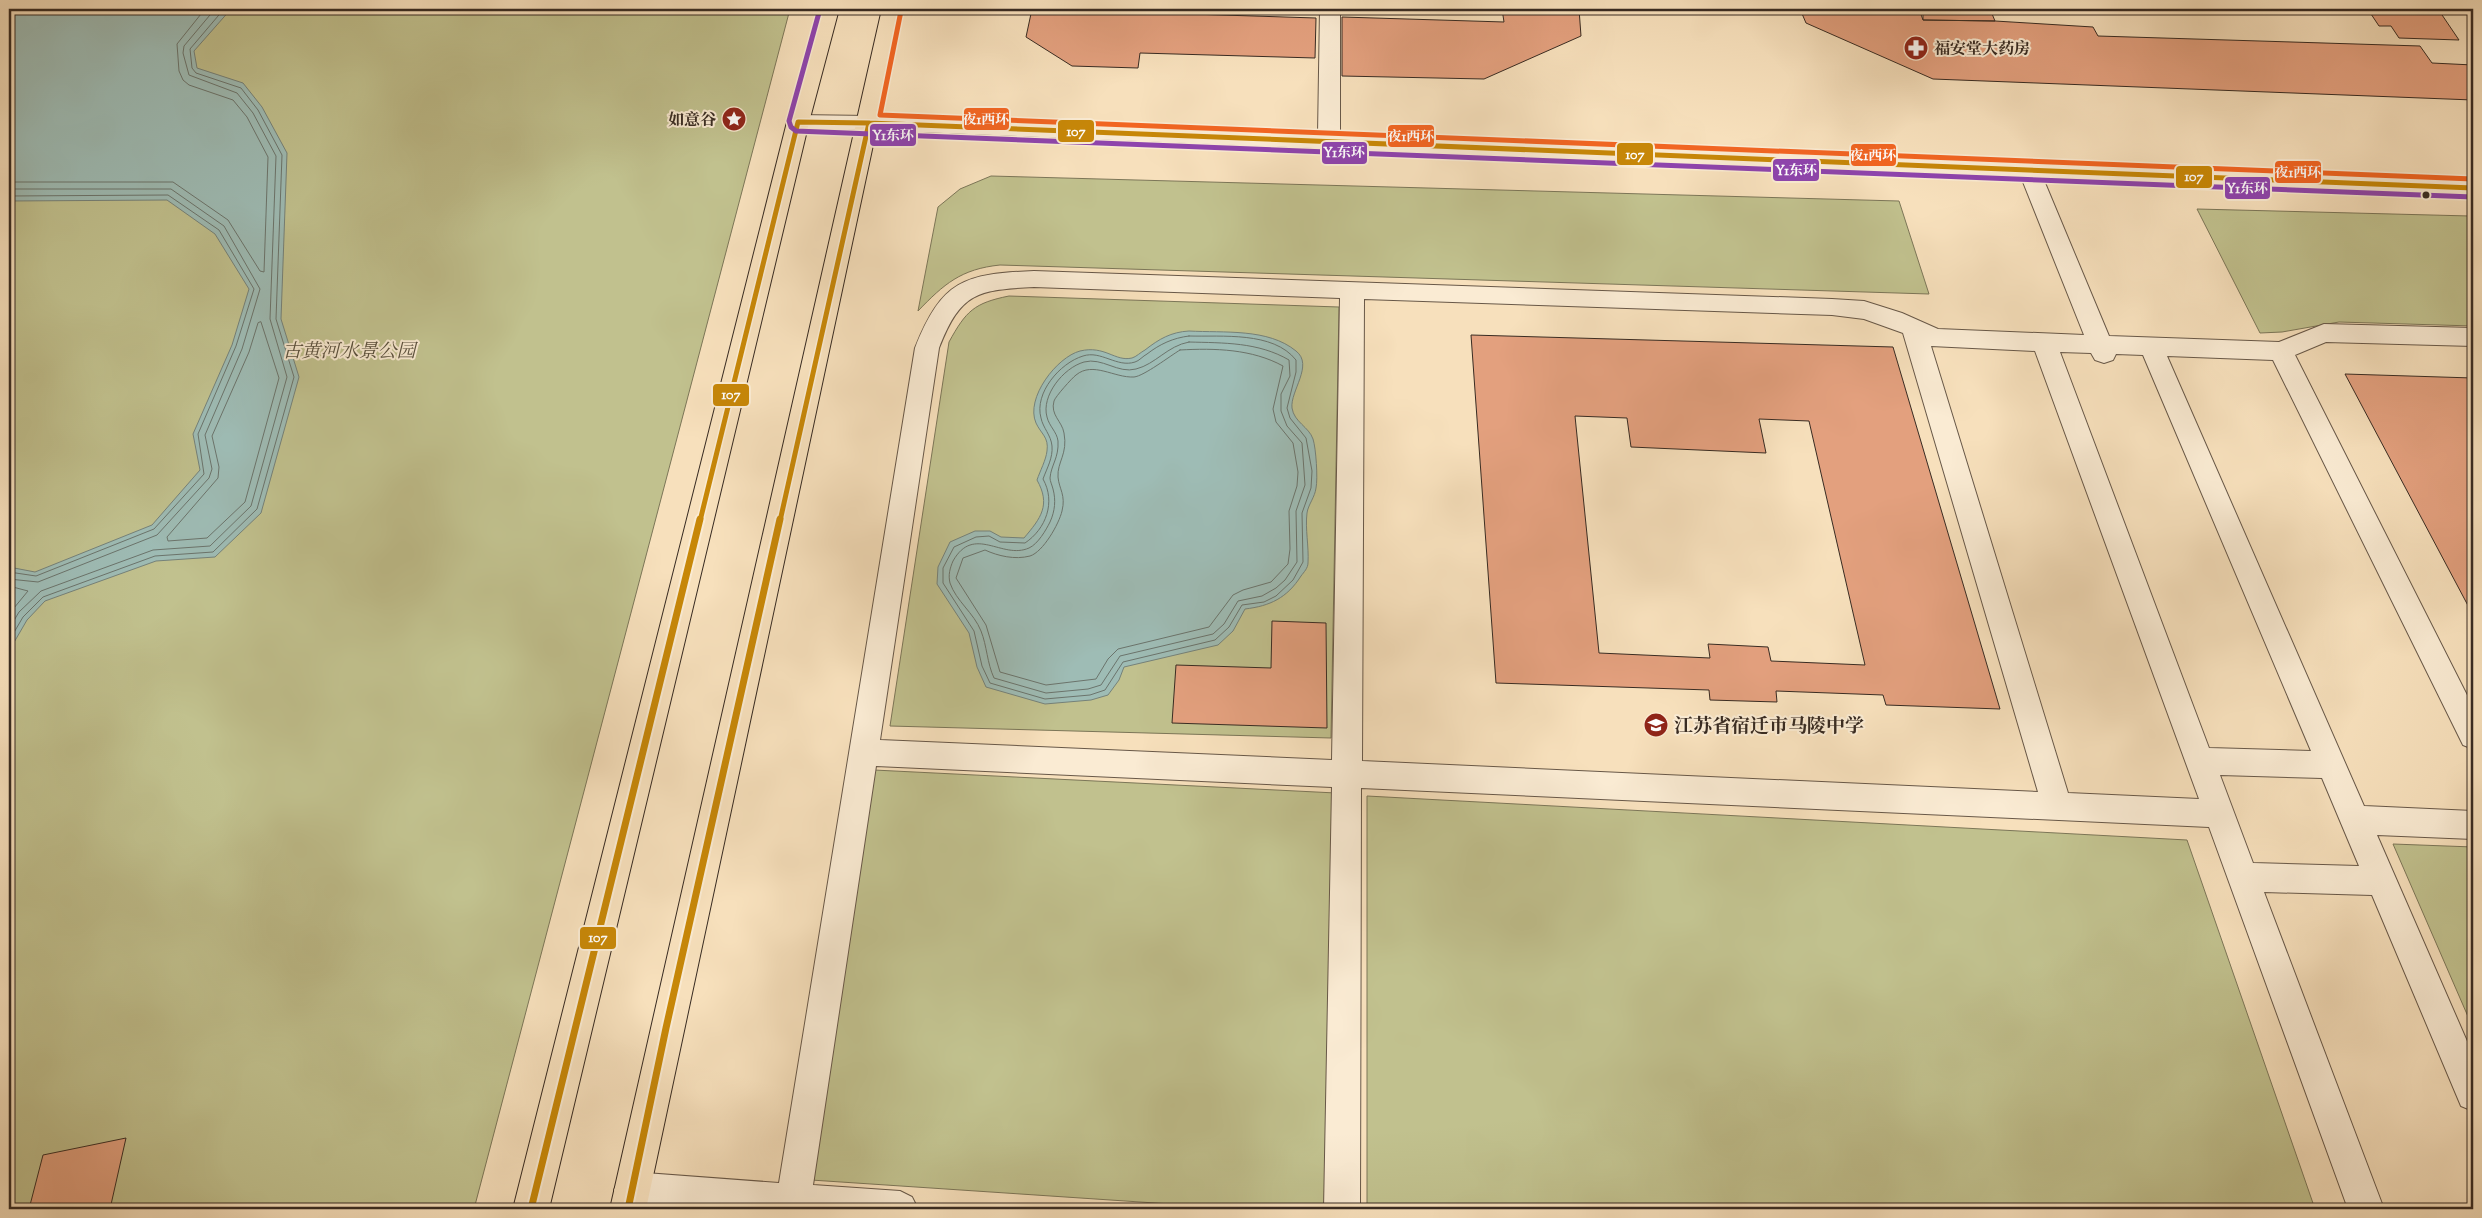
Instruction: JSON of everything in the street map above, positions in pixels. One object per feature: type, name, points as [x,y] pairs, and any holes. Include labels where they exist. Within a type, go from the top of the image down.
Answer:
[{"type":"main road","points":[[532,1209],[798,122],[829,9]]},
{"type":"main road","points":[[630,1200],[892,9]]},
{"type":"street","points":[[1330,9],[1330,142]]},
{"type":"street","points":[[798,122],[868,123],[2473,188]]},
{"type":"street","points":[[2029,170],[2102,349]]},
{"type":"street","points":[[793,1202],[927,348],[934,328],[945,308],[960,291],[981,283],[1034,279],[1832,307],[1864,310],[1894,320],[1935,338],[2044,342],[2102,349],[2151,346],[2281,351],[2324,333],[2473,337]]},
{"type":"street","points":[[1342,1209],[1352,290]]},
{"type":"street","points":[[1914,329],[2057,806]]},
{"type":"street","points":[[2044,342],[2366,1209]]},
{"type":"street","points":[[2151,346],[2473,1094]]},
{"type":"street","points":[[2281,351],[2473,736]]},
{"type":"street","points":[[864,752],[2219,814]]},
{"type":"street","points":[[2200,761],[2331,765]]},
{"type":"street","points":[[2356,820],[2473,825]]},
{"type":"street","points":[[2243,877],[2382,881]]},
{"type":"street","points":[[630,1200],[793,1202],[900,1209]]},
{"type":"green space","name":"古黄河水景公园","points":[[9,9],[790,9],[474,1209],[9,1209]]},
{"type":"green space","points":[[991,176],[1899,201],[1929,294],[1000,265],[974,270],[954,279],[918,311],[938,207],[960,189]]},
{"type":"green space","points":[[2197,209],[2470,216],[2473,222],[2473,326],[2339,322],[2282,332],[2260,333]]},
{"type":"green space","points":[[1009,296],[1339,307],[1331,738],[890,726],[949,342],[972,310],[979,305]]},
{"type":"green space","points":[[874,770],[1336,793],[1329,1209],[1245,1209],[811,1180]]},
{"type":"green space","points":[[1367,796],[2187,840],[2315,1209],[1367,1209]]},
{"type":"green space","points":[[2393,844],[2473,847],[2473,1028]]},
{"type":"water","points":[[9,9],[231,9],[194,51],[197,68],[243,83],[262,107],[287,153],[281,319],[299,377],[261,513],[215,557],[156,561],[45,601],[27,620],[9,651],[9,567],[35,572],[152,525],[200,470],[193,434],[232,345],[249,289],[215,234],[167,200],[9,201]]},
{"type":"water","points":[[1189,331],[1245,333],[1272,338],[1296,351],[1301,357],[1303,363],[1302,371],[1292,401],[1292,408],[1293,413],[1313,439],[1317,471],[1317,484],[1307,513],[1307,568],[1296,584],[1277,600],[1262,606],[1245,609],[1233,631],[1218,645],[1124,667],[1119,680],[1108,695],[1091,700],[1045,704],[986,687],[977,667],[969,633],[937,584],[938,567],[950,542],[975,531],[990,531],[1001,537],[1024,538],[1035,524],[1044,504],[1037,480],[1047,446],[1046,439],[1036,423],[1034,413],[1035,402],[1045,380],[1062,361],[1080,351],[1089,350],[1096,350],[1120,358],[1132,358],[1166,337]]},
{"type":"building","points":[[1032,9],[1316,18],[1315,58],[1140,53],[1138,68],[1072,66],[1026,37]]},
{"type":"building","points":[[1418,9],[1499,9],[1500,14],[1418,12]]},
{"type":"building","points":[[1502,9],[1579,9],[1581,36],[1484,79],[1342,76],[1342,17],[1504,22]]},
{"type":"building","points":[[1800,9],[1923,9],[1923,20],[1995,21],[2093,27],[2098,36],[2420,46],[2432,63],[2473,65],[2473,100],[1933,79],[1806,23]]},
{"type":"building","points":[[1919,9],[1990,9],[1995,21],[1923,20]]},
{"type":"building","points":[[2356,9],[2438,9],[2459,40],[2399,38],[2391,26],[2379,26],[2369,11]]},
{"type":"building","points":[[1471,335],[1893,347],[2000,709],[1886,705],[1883,695],[1776,691],[1777,702],[1710,700],[1709,690],[1496,683]],"holes":[[[1575,416],[1627,418],[1631,447],[1766,453],[1759,419],[1809,421],[1865,665],[1771,661],[1768,647],[1708,644],[1710,658],[1599,653]]]},
{"type":"building","points":[[2345,374],[2473,378],[2473,615]]},
{"type":"building","points":[[1272,621],[1326,623],[1327,728],[1172,723],[1176,665],[1271,668]]},
{"type":"building","points":[[126,1138],[110,1209],[29,1209],[43,1155]]},
{"type":"transit line","name":"Y1东环","points":[[820,9],[789,121],[791,127],[796,131],[2473,197]]},
{"type":"transit line","name":"夜1西环","points":[[901,11],[880,115],[2473,179]]},
{"type":"transit line","name":"107","points":[[531,1209],[798,122],[869,123],[2473,188]]},
{"type":"transit line","name":"107","points":[[628,1209],[666,1028],[869,123]]},
{"type":"place","name":"福安堂大药房","points":[[1916,48]]},
{"type":"place","name":"如意谷","points":[[734,119]]},
{"type":"place","name":"江苏省宿迁市马陵中学","points":[[1656,725]]}]
